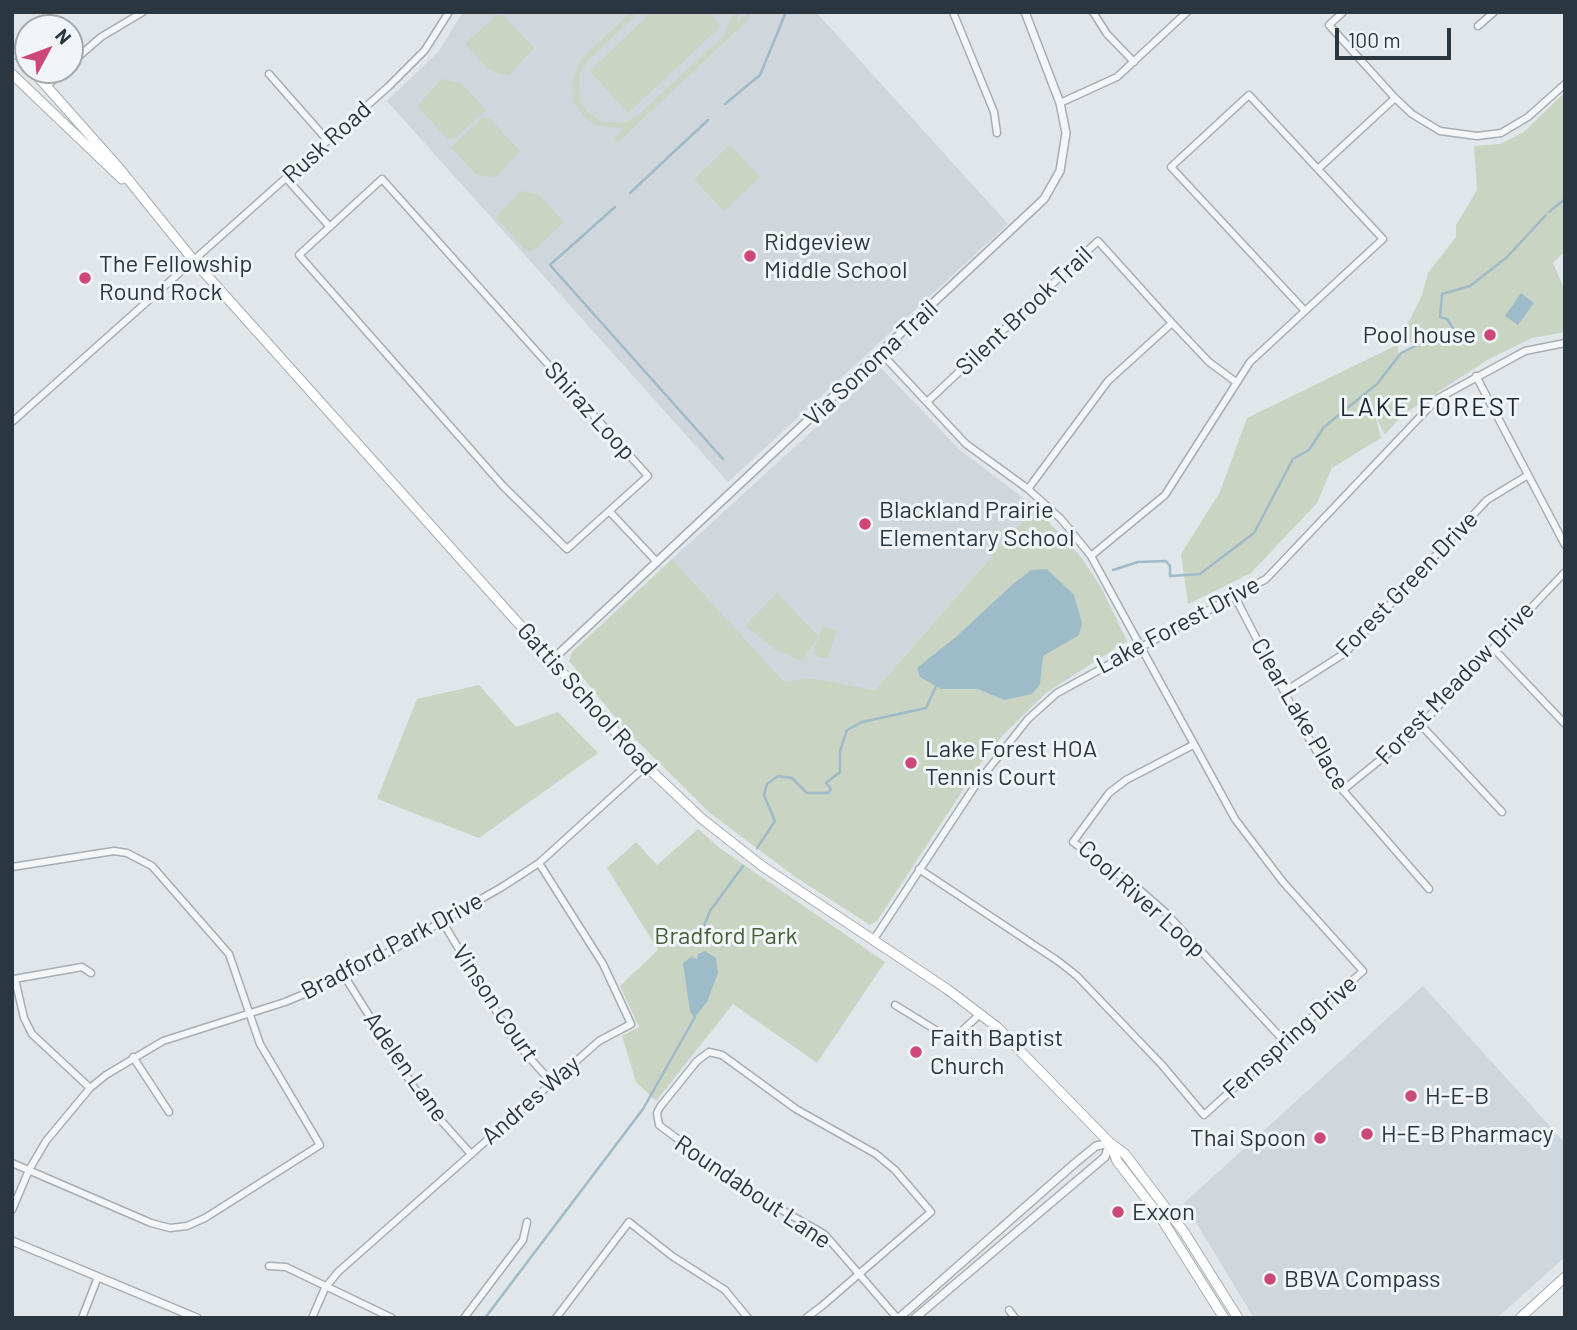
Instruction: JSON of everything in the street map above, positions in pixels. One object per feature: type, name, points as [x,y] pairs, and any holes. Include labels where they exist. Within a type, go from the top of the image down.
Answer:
[{"type":"main road","name":"Gattis School Road","points":[[12,74],[102,163],[129,184]]},
{"type":"main road","name":"Gattis School Road","points":[[47,86],[119,168],[129,184],[194,261],[646,766],[701,818],[762,866],[874,939],[980,1014],[1034,1062],[1110,1143],[1125,1154],[1177,1223],[1238,1318]]},
{"type":"main road","name":"Gattis School Road","points":[[1110,1143],[1117,1161],[1161,1218],[1224,1318]]},
{"type":"main road","points":[[1520,1318],[1565,1277]]},
{"type":"street","points":[[84,52],[101,37],[143,12]]},
{"type":"street","name":"Rusk Road","points":[[12,422],[416,60],[449,12]]},
{"type":"street","points":[[953,12],[994,112],[997,132]]},
{"type":"street","name":"Via Sonoma Trail","points":[[551,661],[1044,199],[1060,171],[1066,133],[1060,103],[1025,12]]},
{"type":"street","points":[[1093,12],[1107,34],[1134,62]]},
{"type":"street","points":[[1060,103],[1108,83],[1187,12]]},
{"type":"street","points":[[1343,12],[1329,25],[1395,98],[1412,114],[1440,131],[1484,136],[1514,127],[1565,84]]},
{"type":"street","points":[[1478,26],[1494,12]]},
{"type":"street","points":[[269,74],[328,141]]},
{"type":"street","points":[[1091,556],[1165,495],[1251,362],[1383,239],[1249,95],[1171,167],[1305,311]]},
{"type":"street","points":[[1318,169],[1395,98]]},
{"type":"street","points":[[286,178],[330,227]]},
{"type":"street","name":"Shiraz Loop","points":[[382,179],[648,476],[610,512],[567,549],[519,501],[299,255],[382,179]]},
{"type":"street","name":"Silent Brook Trail","points":[[927,402],[1098,240],[1209,362],[1236,382]]},
{"type":"street","points":[[1028,489],[1108,381],[1172,323]]},
{"type":"street","name":"Lake Forest Drive","points":[[874,939],[975,786],[1028,719],[1057,693],[1235,597],[1278,569],[1426,408],[1476,376],[1525,351],[1565,343]]},
{"type":"street","name":"Fernspring Drive","points":[[881,353],[966,444],[1028,489],[1061,520],[1091,556],[1235,819],[1257,851],[1363,971],[1205,1115],[1162,1065],[1077,976],[919,869]]},
{"type":"street","points":[[1476,376],[1565,545]]},
{"type":"street","name":"Forest Green Drive","points":[[1284,692],[1345,653],[1487,500],[1528,475]]},
{"type":"street","points":[[610,512],[657,562]]},
{"type":"street","name":"Forest Meadow Drive","points":[[1343,790],[1421,725],[1494,649],[1549,585],[1565,572]]},
{"type":"street","name":"Clear Lake Place","points":[[1235,597],[1318,754],[1343,790],[1429,889]]},
{"type":"street","points":[[1494,649],[1565,724]]},
{"type":"street","points":[[1421,725],[1502,812]]},
{"type":"street","name":"Cool River Loop","points":[[1193,745],[1126,780],[1110,793],[1073,842],[1141,891],[1166,913],[1284,1041]]},
{"type":"street","name":"Bradford Park Drive","points":[[12,1210],[29,1170],[46,1142],[90,1088],[133,1057],[163,1041],[304,995],[345,976],[442,921],[539,863],[646,766]]},
{"type":"street","points":[[12,866],[98,852],[127,853],[152,866],[225,948],[260,1044],[320,1145],[205,1218],[187,1226],[170,1228],[151,1223],[12,1163]]},
{"type":"street","name":"Andres Way","points":[[312,1318],[326,1288],[338,1272],[599,1041],[631,1024],[603,964],[539,863]]},
{"type":"street","name":"Vinson Court","points":[[442,921],[513,1039],[552,1083]]},
{"type":"street","points":[[90,1088],[32,1034],[24,1018],[14,979],[82,967],[91,973]]},
{"type":"street","name":"Adelen Lane","points":[[345,976],[420,1097],[471,1154]]},
{"type":"street","points":[[895,1006],[952,1040],[980,1014]]},
{"type":"street","name":"Roundabout Lane","points":[[859,1274],[931,1212],[895,1170],[876,1154],[796,1109],[722,1055],[709,1052],[703,1055],[657,1112],[659,1125],[743,1188],[824,1234],[859,1274],[898,1318]]},
{"type":"street","points":[[133,1057],[169,1112]]},
{"type":"street","points":[[898,1318],[971,1251],[1097,1146],[1110,1143]]},
{"type":"street","points":[[915,1318],[1105,1157],[1110,1143]]},
{"type":"street","points":[[1016,1213],[1024,1226]]},
{"type":"street","points":[[464,1318],[523,1241],[527,1222]]},
{"type":"street","points":[[556,1318],[629,1222],[672,1256],[726,1290],[748,1318]]},
{"type":"street","points":[[12,1241],[197,1318]]},
{"type":"street","points":[[971,1251],[979,1262]]},
{"type":"street","points":[[269,1266],[286,1267],[392,1318]]},
{"type":"street","points":[[806,1318],[859,1274]]},
{"type":"street","points":[[82,1318],[98,1277]]},
{"type":"street","points":[[1009,1310],[1015,1318]]},
{"type":"shaded area","name":"Ridgeview Middle School","points":[[463,12],[816,12],[1008,224],[728,482],[387,101],[439,51]]},
{"type":"shaded area","name":"Blackland Prairie Elementary School","points":[[881,368],[960,450],[1035,507],[875,690],[812,678],[784,683],[672,559]]},
{"type":"shaded area","points":[[1423,986],[1565,1143],[1565,1257],[1497,1318],[1254,1318],[1184,1203]]},
{"type":"green space","points":[[631,12],[639,12],[587,61],[579,74],[580,102],[588,113],[602,122],[624,123],[637,116],[724,36],[734,12],[738,12],[737,23],[747,14],[751,17],[618,142],[614,138],[624,128],[598,126],[584,117],[574,102],[572,83],[581,59]]},
{"type":"green space","points":[[652,12],[709,12],[721,26],[628,113],[590,71]]},
{"type":"green space","points":[[497,15],[503,15],[534,48],[509,75],[490,71],[465,44]]},
{"type":"green space","points":[[442,79],[461,83],[486,110],[454,139],[448,139],[417,106]]},
{"type":"green space","points":[[1565,92],[1565,251],[1553,263],[1565,291],[1565,332],[1532,338],[1489,359],[1401,416],[1385,435],[1375,415],[1381,438],[1332,468],[1317,503],[1251,573],[1188,604],[1181,554],[1220,492],[1247,418],[1397,345],[1399,355],[1418,345],[1401,338],[1422,295],[1428,273],[1456,237],[1456,225],[1477,190],[1474,146],[1500,144],[1524,132]]},
{"type":"green space","points":[[483,118],[489,118],[520,151],[495,178],[476,174],[451,147]]},
{"type":"green space","points":[[730,145],[760,177],[724,211],[694,179]]},
{"type":"green space","points":[[521,191],[539,195],[564,222],[533,251],[526,251],[496,217]]},
{"type":"green space","points":[[1035,507],[1082,558],[1102,589],[1127,641],[1046,693],[1003,735],[984,758],[877,921],[870,925],[794,876],[710,813],[626,730],[569,661],[572,652],[672,559],[784,682],[812,678],[875,690]]},
{"type":"green space","points":[[777,593],[818,636],[802,661],[776,650],[745,626]]},
{"type":"green space","points":[[823,626],[837,631],[827,659],[812,654]]},
{"type":"green space","points":[[479,685],[516,727],[558,712],[598,753],[479,838],[377,799],[417,699]]},
{"type":"green space","name":"Bradford Park","points":[[698,829],[721,849],[885,962],[817,1063],[733,1004],[656,1101],[636,1082],[622,1036],[639,1027],[620,986],[658,950],[607,868],[636,842],[657,865]]},
{"type":"water","points":[[1521,293],[1534,303],[1518,325],[1505,316]]},
{"type":"water","points":[[1047,569],[1074,595],[1082,623],[1079,635],[1043,656],[1040,684],[1032,694],[1004,700],[978,689],[941,689],[920,677],[917,668],[957,636],[1013,584],[1031,570]]},
{"type":"water","points":[[705,951],[716,958],[718,973],[707,1002],[694,1018],[690,1011],[683,963],[694,955],[692,958],[697,959],[698,954]]},
{"type":"waterway","points":[[725,104],[760,75],[786,12]]},
{"type":"waterway","points":[[630,193],[708,120]]},
{"type":"waterway","points":[[1549,212],[1565,199]]},
{"type":"waterway","points":[[615,207],[550,265],[723,459]]},
{"type":"waterway","points":[[1113,570],[1138,562],[1166,561],[1170,566],[1170,576],[1200,574],[1254,533],[1293,459],[1309,450],[1324,427],[1377,384],[1401,353],[1423,342],[1443,343],[1457,334],[1447,319],[1440,317],[1442,294],[1470,286],[1506,258],[1546,215]]},
{"type":"waterway","points":[[757,848],[775,821],[764,795],[767,784],[778,776],[792,778],[807,793],[828,793],[831,789],[826,783],[840,772],[840,751],[847,730],[862,722],[926,708],[937,684]]},
{"type":"waterway","points":[[704,926],[710,911],[743,866]]},
{"type":"waterway","points":[[485,1318],[643,1109],[695,1017]]},
{"type":"place","name":"Ridgeview Middle School","points":[[750,256]]},
{"type":"place","name":"The Fellowship Round Rock","points":[[85,278]]},
{"type":"place","name":"Pool house","points":[[1490,335]]},
{"type":"place","name":"Blackland Prairie Elementary School","points":[[865,524]]},
{"type":"place","name":"Lake Forest HOA Tennis Court","points":[[911,763]]},
{"type":"place","name":"Faith Baptist Church","points":[[916,1052]]},
{"type":"place","name":"H-E-B","points":[[1411,1096]]},
{"type":"place","name":"H-E-B Pharmacy","points":[[1367,1134]]},
{"type":"place","name":"Thai Spoon","points":[[1320,1138]]},
{"type":"place","name":"Exxon","points":[[1118,1212]]},
{"type":"place","name":"BBVA Compass","points":[[1270,1279]]},
{"type":"district","name":"LAKE FOREST","points":[[1431,407]]}]
